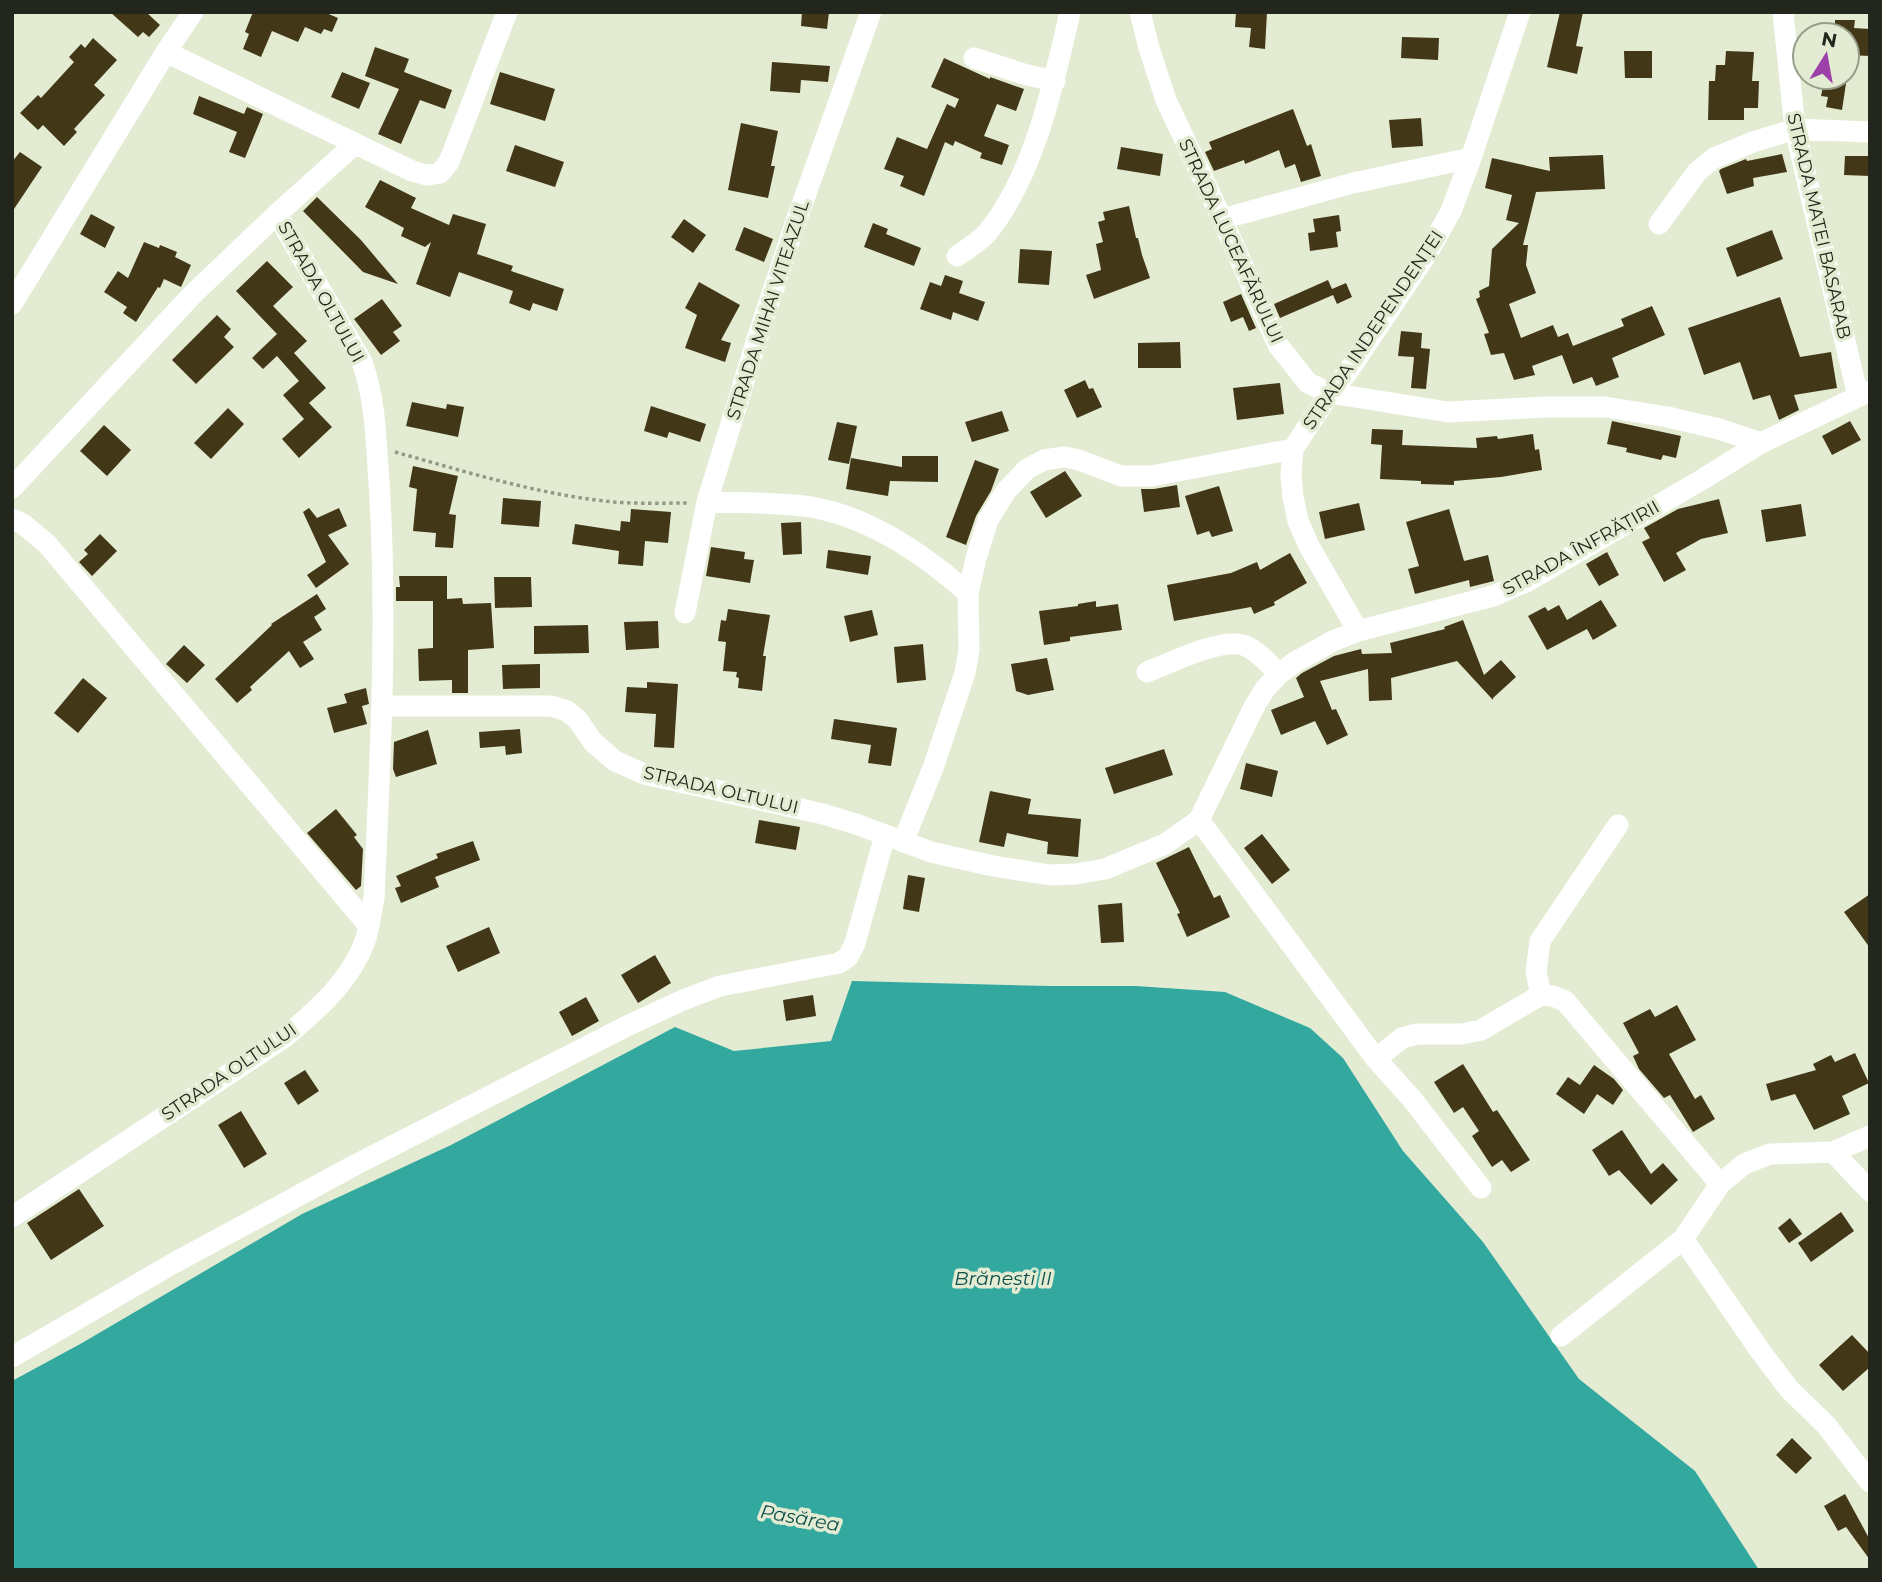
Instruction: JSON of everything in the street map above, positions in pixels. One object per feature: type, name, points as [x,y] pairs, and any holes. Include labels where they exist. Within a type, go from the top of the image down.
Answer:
[{"type":"street","points":[[12,304],[193,12]]},
{"type":"street","points":[[166,52],[426,176],[440,173],[449,162],[507,12]]},
{"type":"street","name":"STRADA MIHAI VITEAZUL","points":[[685,613],[707,502],[757,339],[871,12]]},
{"type":"street","points":[[957,256],[986,234],[1010,199],[1026,164],[1055,81],[1070,12]]},
{"type":"street","name":"STRADA LUCEAFĂRULUI","points":[[1140,12],[1166,100],[1278,345],[1308,383],[1330,393],[1448,412],[1605,407],[1668,417],[1719,429],[1761,443]]},
{"type":"street","name":"STRADA INDEPENDENȚEI","points":[[1357,631],[1309,546],[1298,521],[1291,474],[1293,449],[1427,254],[1451,211],[1520,12]]},
{"type":"street","name":"STRADA MATEI BASARAB","points":[[1783,12],[1795,129],[1864,394]]},
{"type":"street","points":[[974,58],[1055,81]]},
{"type":"street","points":[[1659,223],[1697,172],[1714,158],[1795,129],[1870,132]]},
{"type":"street","points":[[12,488],[193,294],[276,214],[355,144]]},
{"type":"street","points":[[1222,219],[1353,183],[1471,158]]},
{"type":"street","name":"STRADA OLTULUI","points":[[12,1217],[285,1037],[315,1012],[338,987],[354,963],[369,926],[374,898],[382,706],[383,547],[369,381],[362,362],[276,214]]},
{"type":"street","name":"STRADA ÎNFRĂȚIRII","points":[[1199,820],[1265,689],[1295,662],[1357,631],[1481,599],[1528,581],[1761,443],[1864,394]]},
{"type":"street","name":"STRADA INDEPENDENȚEI","points":[[894,839],[933,768],[965,673],[970,638],[968,593],[981,540],[997,503],[1027,469],[1044,460],[1064,457],[1122,476],[1153,476],[1293,449]]},
{"type":"street","points":[[707,502],[806,506],[856,520],[906,546],[942,570],[968,593]]},
{"type":"street","points":[[12,519],[23,524],[47,544],[369,926]]},
{"type":"street","points":[[1147,672],[1217,645],[1234,643],[1245,645],[1279,674]]},
{"type":"street","name":"STRADA OLTULUI","points":[[382,706],[551,706],[567,711],[577,719],[593,742],[614,761],[645,774],[823,814],[931,852],[1050,875],[1105,869],[1165,844],[1199,820]]},
{"type":"street","points":[[1199,820],[1376,1059],[1412,1099],[1481,1188]]},
{"type":"street","points":[[1541,995],[1536,972],[1540,941],[1618,825]]},
{"type":"street","points":[[12,1357],[174,1263],[331,1178],[629,1025],[720,986],[839,963],[848,957],[855,943],[894,839]]},
{"type":"street","points":[[1376,1059],[1402,1038],[1417,1034],[1462,1034],[1481,1030],[1541,995],[1553,996],[1565,1001],[1720,1184]]},
{"type":"street","points":[[1561,1336],[1682,1239],[1720,1184],[1744,1164],[1770,1154],[1833,1152],[1870,1136]]},
{"type":"street","points":[[1833,1152],[1870,1191]]},
{"type":"street","points":[[1682,1239],[1789,1389],[1826,1425],[1870,1482]]},
{"type":"path","points":[[376,447],[481,477],[569,495],[614,502],[707,502]]},
{"type":"water","name":"Brănești II","points":[[852,981],[1136,986],[1225,992],[1310,1028],[1343,1058],[1403,1151],[1483,1242],[1579,1379],[1695,1471],[1759,1570],[12,1570],[12,1381],[302,1214],[451,1145],[675,1027],[734,1051],[831,1041]]},
{"type":"building","points":[[110,12],[146,12],[160,25],[149,37],[143,32],[138,37]]},
{"type":"building","points":[[253,12],[324,12],[338,18],[332,32],[324,29],[321,34],[305,27],[298,42],[272,31],[261,57],[243,49],[249,34],[245,32]]},
{"type":"building","points":[[802,12],[829,12],[827,29],[801,26]]},
{"type":"building","points":[[1236,12],[1267,12],[1265,49],[1249,47],[1251,28],[1235,27]]},
{"type":"building","points":[[1560,12],[1583,12],[1576,46],[1583,47],[1577,74],[1547,67]]},
{"type":"building","points":[[1861,28],[1870,29],[1870,56],[1861,56]]},
{"type":"building","points":[[1402,37],[1439,38],[1438,60],[1401,58]]},
{"type":"building","points":[[93,38],[117,60],[94,85],[105,95],[74,129],[77,132],[64,146],[43,125],[38,130],[20,113],[38,95],[41,98],[74,62],[69,57],[81,44],[85,48]]},
{"type":"building","points":[[375,47],[409,59],[404,72],[452,90],[445,109],[420,100],[401,144],[378,134],[399,89],[365,76]]},
{"type":"building","points":[[1624,51],[1652,51],[1652,78],[1625,78]]},
{"type":"building","points":[[1726,51],[1754,52],[1752,81],[1759,81],[1758,108],[1744,108],[1744,120],[1708,120],[1709,81],[1715,81],[1716,65],[1725,65]]},
{"type":"building","points":[[944,58],[990,79],[1024,89],[1016,111],[997,104],[984,136],[1009,145],[1002,165],[980,158],[982,153],[955,141],[953,146],[945,142],[924,196],[900,186],[904,176],[884,169],[897,137],[927,149],[947,104],[955,108],[959,99],[931,87]]},
{"type":"building","points":[[772,62],[830,66],[828,82],[801,80],[800,93],[770,91]]},
{"type":"building","points":[[342,72],[370,83],[359,109],[331,97]]},
{"type":"building","points":[[500,72],[555,89],[545,121],[490,104]]},
{"type":"building","points":[[1822,91],[1845,91],[1842,110],[1826,107],[1828,97],[1821,96]]},
{"type":"building","points":[[199,96],[244,114],[247,107],[263,114],[245,158],[229,152],[237,132],[193,114]]},
{"type":"building","points":[[1293,109],[1307,146],[1311,144],[1321,176],[1301,182],[1295,164],[1285,168],[1279,150],[1245,164],[1244,160],[1214,171],[1205,152],[1212,149],[1209,142]]},
{"type":"building","points":[[1421,118],[1423,146],[1392,148],[1389,120]]},
{"type":"building","points":[[741,123],[778,131],[771,166],[775,166],[768,198],[728,190]]},
{"type":"building","points":[[515,145],[564,162],[555,187],[506,171]]},
{"type":"building","points":[[1121,147],[1163,154],[1160,176],[1117,169]]},
{"type":"building","points":[[20,152],[42,167],[12,212],[12,162]]},
{"type":"building","points":[[1782,154],[1787,172],[1753,178],[1754,186],[1727,194],[1719,171],[1721,169],[1746,159],[1747,161]]},
{"type":"building","points":[[1603,155],[1605,189],[1536,192],[1523,245],[1528,245],[1526,265],[1536,293],[1509,304],[1521,338],[1553,325],[1558,337],[1568,333],[1573,346],[1624,326],[1621,319],[1652,306],[1665,335],[1612,358],[1619,377],[1596,386],[1592,377],[1573,384],[1562,355],[1532,366],[1535,375],[1514,380],[1504,353],[1491,355],[1484,334],[1489,333],[1476,299],[1480,297],[1479,291],[1489,286],[1492,249],[1519,223],[1506,220],[1512,195],[1485,188],[1492,158],[1550,171],[1549,157]]},
{"type":"building","points":[[1845,156],[1870,156],[1870,176],[1844,175]]},
{"type":"building","points":[[380,180],[416,198],[411,208],[449,225],[453,214],[486,224],[477,254],[513,266],[511,271],[564,289],[557,311],[533,303],[530,311],[509,303],[513,291],[459,272],[450,297],[416,284],[431,242],[425,247],[401,236],[404,228],[365,207]]},
{"type":"building","points":[[317,197],[361,240],[398,284],[363,272],[303,211]]},
{"type":"building","points":[[1129,206],[1136,238],[1150,278],[1094,299],[1086,275],[1101,270],[1096,244],[1103,242],[1098,222],[1105,220],[1103,212]]},
{"type":"building","points":[[91,214],[115,227],[105,248],[80,234]]},
{"type":"building","points":[[1339,215],[1341,231],[1336,232],[1338,247],[1310,251],[1308,233],[1315,232],[1313,219]]},
{"type":"building","points":[[684,219],[706,235],[693,253],[671,237]]},
{"type":"building","points":[[873,223],[888,229],[886,234],[921,248],[914,266],[864,247]]},
{"type":"building","points":[[744,227],[773,239],[764,262],[735,250]]},
{"type":"building","points":[[1772,230],[1783,259],[1737,277],[1726,248]]},
{"type":"building","points":[[144,242],[177,252],[175,257],[191,265],[181,287],[164,279],[136,322],[123,313],[127,307],[104,292],[118,271],[128,278]]},
{"type":"building","points":[[1020,249],[1052,251],[1049,285],[1018,283]]},
{"type":"building","points":[[267,261],[293,287],[273,306],[307,341],[294,353],[326,388],[309,403],[332,427],[299,458],[282,439],[304,419],[283,395],[299,381],[277,356],[263,369],[252,358],[277,334],[236,291]]},
{"type":"building","points":[[945,275],[963,281],[959,293],[985,302],[978,321],[953,312],[951,320],[920,309],[930,282],[941,286]]},
{"type":"building","points":[[1328,280],[1332,289],[1346,283],[1352,297],[1337,304],[1333,295],[1280,318],[1274,304]]},
{"type":"building","points":[[699,282],[740,305],[721,340],[731,343],[725,362],[685,348],[697,315],[685,308]]},
{"type":"building","points":[[1241,294],[1256,328],[1249,331],[1243,317],[1231,322],[1223,302]]},
{"type":"building","points":[[1780,297],[1800,357],[1831,352],[1837,388],[1794,395],[1799,410],[1779,420],[1770,395],[1753,400],[1740,362],[1704,375],[1688,328]]},
{"type":"building","points":[[382,299],[402,326],[393,332],[400,341],[381,355],[354,319]]},
{"type":"building","points":[[217,315],[231,329],[224,337],[234,347],[196,384],[172,360]]},
{"type":"building","points":[[1401,331],[1422,333],[1421,348],[1430,349],[1426,389],[1411,388],[1414,357],[1398,356]]},
{"type":"building","points":[[1180,342],[1181,368],[1138,368],[1138,343]]},
{"type":"building","points":[[1085,380],[1089,389],[1093,388],[1102,407],[1077,418],[1064,390]]},
{"type":"building","points":[[1280,383],[1284,414],[1237,420],[1233,388]]},
{"type":"building","points":[[412,402],[446,409],[447,404],[464,407],[458,437],[406,426]]},
{"type":"building","points":[[651,406],[706,424],[700,442],[669,432],[667,438],[644,431]]},
{"type":"building","points":[[228,408],[244,424],[211,459],[194,443]]},
{"type":"building","points":[[1002,411],[1009,431],[972,442],[965,422]]},
{"type":"building","points":[[1612,421],[1681,436],[1676,458],[1663,455],[1661,460],[1626,452],[1627,448],[1607,444]]},
{"type":"building","points":[[1850,421],[1861,440],[1832,455],[1822,436]]},
{"type":"building","points":[[837,422],[857,426],[849,464],[828,460]]},
{"type":"building","points":[[104,425],[131,450],[107,476],[80,451]]},
{"type":"building","points":[[1372,429],[1403,430],[1402,445],[1477,448],[1476,438],[1497,436],[1498,439],[1533,434],[1535,450],[1539,449],[1542,470],[1454,481],[1454,485],[1380,479],[1382,445],[1371,444]]},
{"type":"building","points":[[902,456],[938,456],[938,482],[890,481],[888,496],[846,489],[851,458],[902,467]]},
{"type":"building","points":[[975,460],[999,469],[991,491],[976,516],[966,545],[946,537]]},
{"type":"building","points":[[413,466],[458,476],[449,514],[456,515],[453,548],[435,547],[436,533],[413,531],[417,489],[409,487]]},
{"type":"building","points":[[1065,471],[1082,496],[1046,518],[1030,492]]},
{"type":"building","points":[[1177,485],[1180,507],[1144,512],[1141,489]]},
{"type":"building","points":[[1219,486],[1233,531],[1212,537],[1209,531],[1197,535],[1185,496]]},
{"type":"building","points":[[503,498],[541,501],[539,527],[501,524]]},
{"type":"building","points":[[1719,499],[1728,533],[1701,539],[1676,553],[1686,570],[1664,582],[1642,542],[1650,538],[1644,528],[1678,509]]},
{"type":"building","points":[[1359,503],[1365,530],[1325,539],[1319,512]]},
{"type":"building","points":[[1801,504],[1806,536],[1766,542],[1761,510]]},
{"type":"building","points":[[309,508],[317,518],[339,508],[347,526],[328,535],[349,564],[316,588],[307,575],[326,562],[303,512]]},
{"type":"building","points":[[631,509],[671,512],[668,543],[645,541],[643,566],[618,564],[619,551],[572,544],[575,524],[620,531],[621,521],[630,522]]},
{"type":"building","points":[[1449,509],[1464,561],[1488,555],[1494,581],[1470,587],[1469,580],[1415,594],[1408,569],[1419,566],[1406,522]]},
{"type":"building","points":[[801,522],[802,554],[783,555],[781,523]]},
{"type":"building","points":[[100,534],[117,551],[92,576],[79,562],[88,554],[84,550]]},
{"type":"building","points":[[711,547],[745,552],[744,559],[754,560],[750,583],[706,576]]},
{"type":"building","points":[[828,550],[871,556],[868,575],[826,568]]},
{"type":"building","points":[[1607,552],[1619,575],[1599,586],[1586,564]]},
{"type":"building","points":[[1290,553],[1307,583],[1274,602],[1275,605],[1254,614],[1251,607],[1174,621],[1167,585],[1231,573],[1257,562],[1260,570]]},
{"type":"building","points":[[399,576],[447,576],[447,599],[462,598],[463,604],[491,603],[494,648],[468,650],[468,693],[452,693],[452,680],[419,681],[418,649],[433,648],[433,601],[396,601],[396,587],[400,587]]},
{"type":"building","points":[[494,577],[531,577],[532,607],[495,608]]},
{"type":"building","points":[[317,594],[326,609],[314,617],[322,630],[303,642],[314,659],[300,668],[289,651],[250,687],[252,690],[237,703],[215,679],[271,624]]},
{"type":"building","points":[[1601,600],[1617,626],[1593,640],[1587,629],[1547,650],[1528,616],[1545,607],[1548,611],[1559,605],[1567,620]]},
{"type":"building","points":[[1096,601],[1096,607],[1118,604],[1122,630],[1070,637],[1070,641],[1044,645],[1039,611]]},
{"type":"building","points":[[728,609],[770,615],[763,656],[766,656],[762,691],[738,688],[737,672],[723,671],[726,642],[718,641],[721,620],[726,621]]},
{"type":"building","points":[[872,610],[878,635],[850,642],[844,616]]},
{"type":"building","points":[[1463,620],[1484,675],[1501,660],[1516,677],[1493,700],[1457,661],[1391,678],[1392,700],[1369,701],[1368,669],[1320,681],[1332,710],[1336,709],[1348,735],[1327,745],[1315,721],[1281,735],[1271,710],[1304,697],[1296,678],[1302,673],[1334,656],[1361,649],[1362,654],[1392,653],[1390,643],[1445,629],[1444,627]]},
{"type":"building","points":[[658,621],[659,648],[626,650],[624,622]]},
{"type":"building","points":[[588,625],[589,653],[534,654],[534,626]]},
{"type":"building","points":[[923,644],[926,680],[897,683],[894,647]]},
{"type":"building","points":[[184,645],[205,665],[187,683],[166,664]]},
{"type":"building","points":[[1047,658],[1054,690],[1028,695],[1016,691],[1011,664]]},
{"type":"building","points":[[540,664],[540,688],[503,689],[502,665]]},
{"type":"building","points":[[83,678],[107,698],[78,733],[54,713]]},
{"type":"building","points":[[647,682],[678,684],[674,748],[654,747],[656,714],[625,712],[627,687],[647,688]]},
{"type":"building","points":[[366,688],[369,704],[362,706],[367,724],[334,733],[327,708],[347,703],[344,694]]},
{"type":"building","points":[[834,719],[897,728],[891,766],[868,763],[871,745],[831,739]]},
{"type":"building","points":[[520,729],[522,753],[506,755],[505,746],[480,748],[479,732]]},
{"type":"building","points":[[428,730],[437,764],[396,777],[393,769],[394,742]]},
{"type":"building","points":[[1164,749],[1173,775],[1114,794],[1105,768]]},
{"type":"building","points":[[1246,763],[1278,771],[1272,797],[1240,789]]},
{"type":"building","points":[[990,791],[1031,799],[1028,814],[1081,819],[1078,857],[1047,854],[1048,842],[1007,833],[1004,847],[979,842]]},
{"type":"building","points":[[336,809],[357,835],[354,837],[363,849],[361,886],[356,890],[307,833]]},
{"type":"building","points":[[759,820],[800,827],[796,850],[755,843]]},
{"type":"building","points":[[1262,834],[1290,870],[1272,884],[1244,848]]},
{"type":"building","points":[[473,841],[480,860],[435,877],[439,887],[401,903],[395,888],[401,886],[396,876],[438,858],[436,854]]},
{"type":"building","points":[[1189,847],[1214,898],[1220,895],[1230,917],[1187,937],[1177,914],[1180,913],[1156,863]]},
{"type":"building","points":[[908,875],[925,878],[919,912],[903,909]]},
{"type":"building","points":[[1870,894],[1870,948],[1844,912]]},
{"type":"building","points":[[1122,903],[1124,942],[1101,943],[1098,905]]},
{"type":"building","points":[[489,927],[500,953],[458,972],[446,946]]},
{"type":"building","points":[[655,955],[671,983],[638,1003],[621,975]]},
{"type":"building","points":[[813,995],[816,1016],[786,1021],[783,1000]]},
{"type":"building","points":[[586,997],[599,1021],[572,1036],[559,1012]]},
{"type":"building","points":[[1677,1005],[1696,1040],[1669,1054],[1695,1099],[1701,1095],[1715,1119],[1693,1132],[1670,1095],[1664,1098],[1639,1069],[1633,1056],[1639,1053],[1623,1023],[1650,1009],[1655,1017]]},
{"type":"building","points":[[1855,1053],[1869,1083],[1842,1096],[1850,1114],[1814,1130],[1795,1094],[1771,1101],[1766,1084],[1816,1070],[1813,1064],[1831,1055],[1835,1062]]},
{"type":"building","points":[[1463,1064],[1493,1112],[1497,1110],[1530,1160],[1511,1172],[1502,1160],[1492,1167],[1472,1136],[1479,1131],[1463,1107],[1454,1113],[1434,1082]]},
{"type":"building","points":[[1594,1065],[1614,1079],[1623,1090],[1613,1105],[1597,1094],[1584,1114],[1556,1094],[1568,1077],[1580,1085]]},
{"type":"building","points":[[305,1070],[319,1091],[298,1105],[284,1083]]},
{"type":"building","points":[[241,1111],[267,1154],[244,1168],[218,1125]]},
{"type":"building","points":[[1622,1130],[1651,1174],[1663,1163],[1678,1180],[1651,1205],[1619,1170],[1609,1176],[1592,1150]]},
{"type":"building","points":[[79,1189],[104,1226],[51,1260],[27,1223]]},
{"type":"building","points":[[1841,1212],[1854,1231],[1811,1262],[1798,1243]]},
{"type":"building","points":[[1790,1218],[1802,1234],[1789,1243],[1778,1228]]},
{"type":"building","points":[[1852,1335],[1870,1354],[1870,1367],[1843,1391],[1819,1365]]},
{"type":"building","points":[[1792,1438],[1812,1458],[1796,1474],[1776,1455]]},
{"type":"building","points":[[1845,1494],[1870,1540],[1870,1560],[1846,1527],[1838,1531],[1824,1506]]},
{"type":"water label","name":"Pasărea","points":[[800,1518]]}]
